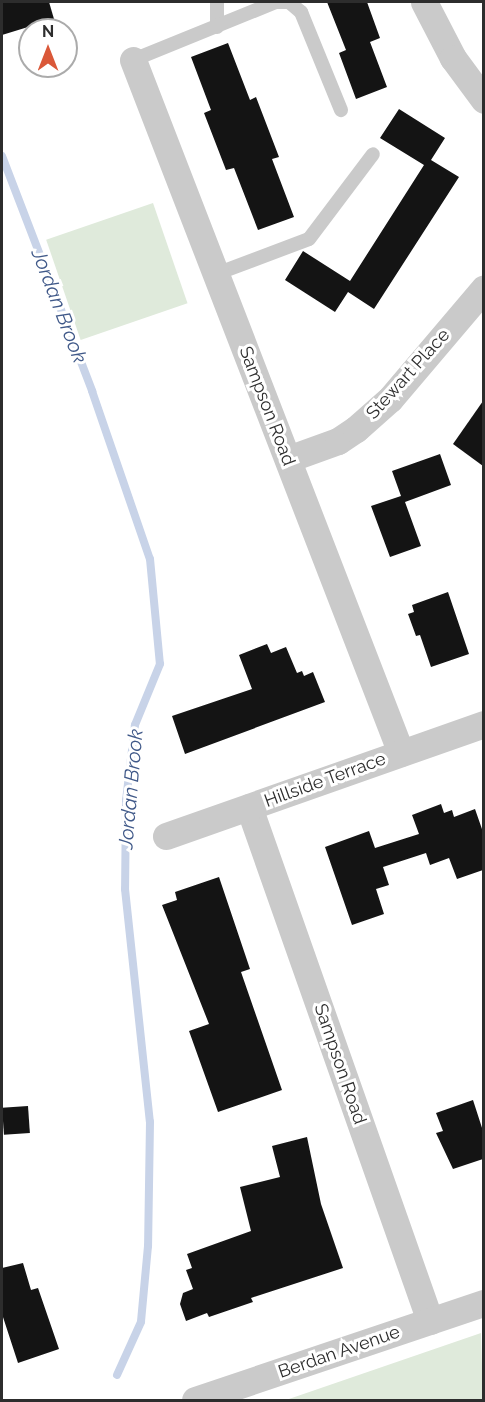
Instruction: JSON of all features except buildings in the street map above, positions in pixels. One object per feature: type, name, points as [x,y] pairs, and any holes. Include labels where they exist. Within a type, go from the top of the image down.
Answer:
[{"type":"street","points":[[423,2],[453,58],[483,100]]},
{"type":"street","name":"Sampson Road","points":[[133,60],[401,753]]},
{"type":"street","name":"Stewart Place","points":[[288,459],[338,441],[356,429],[390,399],[483,288]]},
{"type":"street","name":"Hillside Terrace","points":[[166,836],[483,724]]},
{"type":"street","name":"Sampson Road","points":[[249,807],[430,1321]]},
{"type":"street","name":"Berdan Avenue","points":[[195,1401],[483,1303]]},
{"type":"lane","points":[[217,2],[218,27]]},
{"type":"lane","points":[[133,60],[276,2],[289,2],[301,12],[341,110]]},
{"type":"lane","points":[[216,274],[309,239],[373,154]]},
{"type":"green space","points":[[153,203],[188,303],[81,340],[46,240]]},
{"type":"green space","points":[[481,1333],[483,1400],[286,1400]]},
{"type":"waterway","name":"Jordan Brook","points":[[2,156],[92,391],[150,559],[160,664],[135,725],[126,800],[125,889],[150,1122],[148,1246],[141,1322],[117,1375]]}]
